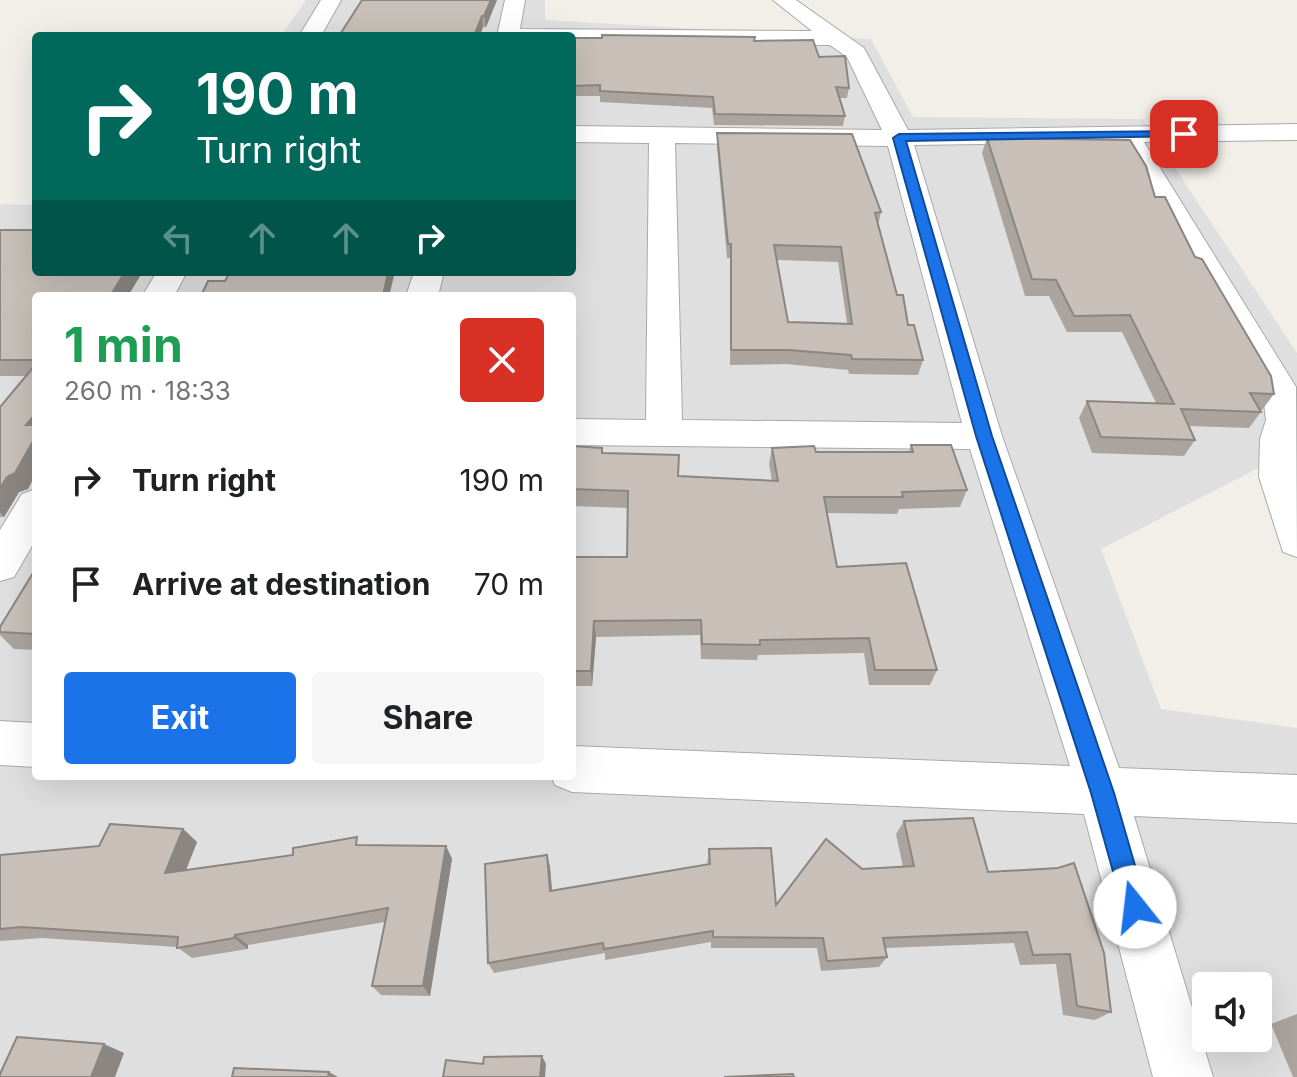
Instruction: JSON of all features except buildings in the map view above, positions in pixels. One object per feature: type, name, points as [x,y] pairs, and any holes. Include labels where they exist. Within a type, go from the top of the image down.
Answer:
[{"type":"street","points":[[312,32],[331,0]]},
{"type":"street","points":[[509,32],[515,0]]},
{"type":"street","points":[[783,0],[856,53],[899,138],[984,436],[1103,793],[1183,1077]]},
{"type":"street","points":[[576,36],[836,38]]},
{"type":"street","points":[[576,134],[899,138],[1297,132]]},
{"type":"street","points":[[662,135],[664,433]]},
{"type":"street","points":[[1127,135],[1279,387],[1284,420],[1278,439],[1278,477],[1297,541]]},
{"type":"street","points":[[576,432],[984,436]]},
{"type":"street","points":[[0,565],[32,511]]},
{"type":"street","points":[[0,743],[32,745]]},
{"type":"street","points":[[576,769],[1297,799]]},
{"type":"shaded area","points":[[306,0],[545,0],[545,20],[871,39],[913,117],[1143,119],[1297,353],[1297,448],[1101,549],[1161,709],[1297,728],[1297,1077],[0,1077],[0,204],[32,205],[32,276],[576,276],[576,32],[284,32]]},
{"type":"route","points":[[1135,907],[1103,793],[984,436],[899,138],[1184,134]]}]
